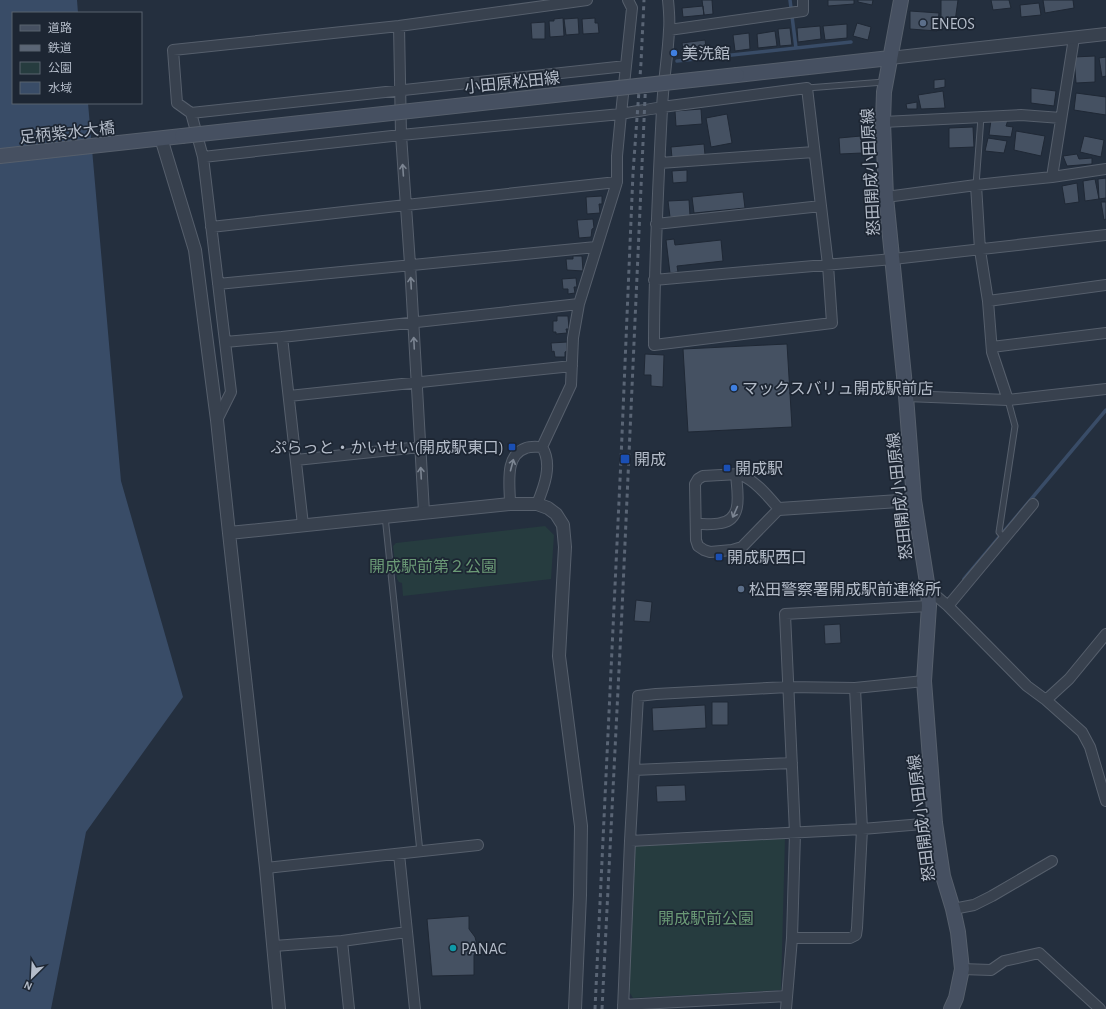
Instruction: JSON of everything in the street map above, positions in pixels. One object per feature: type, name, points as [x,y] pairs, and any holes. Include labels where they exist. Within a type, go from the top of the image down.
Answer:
[{"type":"main road","name":"怒田開成小田原線","points":[[902,0],[885,82],[883,122],[886,196],[906,396],[914,500],[928,589],[929,606],[924,681],[936,823],[943,876],[958,932],[962,970],[952,1009]]},
{"type":"main road","name":"小田原松田線","points":[[137,141],[890,58]]},
{"type":"main road","name":"足柄紫水大橋","points":[[0,156],[137,141]]},
{"type":"street","points":[[217,420],[231,392],[203,157],[190,113],[178,103],[173,50],[399,26],[545,2],[587,0]]},
{"type":"street","points":[[542,447],[571,385],[573,338],[579,304],[617,182],[617,156],[632,8],[628,0]]},
{"type":"street","points":[[203,157],[401,135],[621,114],[662,107],[807,88],[828,265],[832,323],[654,345],[656,224],[662,107],[669,30],[668,0]]},
{"type":"street","points":[[669,30],[803,11],[803,0]]},
{"type":"street","points":[[399,26],[401,135],[424,512]]},
{"type":"street","points":[[890,58],[1106,34]]},
{"type":"street","points":[[1052,177],[1074,38]]},
{"type":"street","points":[[190,113],[626,66]]},
{"type":"street","points":[[883,122],[1021,115],[1061,118]]},
{"type":"street","points":[[161,138],[195,250],[217,420],[266,868],[279,1009]]},
{"type":"street","points":[[660,163],[814,152]]},
{"type":"street","points":[[886,196],[1052,177],[1106,169]]},
{"type":"street","points":[[211,227],[617,182]]},
{"type":"street","points":[[976,185],[980,250],[988,301],[992,347],[1008,400]]},
{"type":"street","points":[[656,224],[821,206]]},
{"type":"street","points":[[654,280],[893,259],[1106,235]]},
{"type":"street","points":[[218,284],[596,246]]},
{"type":"street","points":[[988,301],[1106,284]]},
{"type":"street","points":[[225,342],[579,304]]},
{"type":"street","points":[[992,347],[1106,333]]},
{"type":"street","points":[[282,337],[304,525]]},
{"type":"street","points":[[289,396],[572,366]]},
{"type":"street","points":[[906,396],[1008,400],[1106,389]]},
{"type":"street","points":[[296,460],[420,447]]},
{"type":"street","points":[[510,504],[510,466],[516,453],[527,447],[542,447]]},
{"type":"street","points":[[537,504],[545,484],[547,463],[546,453],[542,447]]},
{"type":"street","points":[[779,509],[758,485],[749,478],[736,474],[703,476],[698,479],[695,484],[696,540],[698,546],[710,552],[732,550],[742,547],[779,509],[914,500]]},
{"type":"street","points":[[696,524],[722,523],[732,518],[738,507],[736,474]]},
{"type":"street","points":[[229,533],[510,504],[537,504],[548,508],[556,514],[563,525],[565,547],[559,656],[581,826],[580,895],[575,1009]]},
{"type":"street","points":[[948,606],[1001,535],[1033,504]]},
{"type":"street","points":[[928,589],[948,606],[1027,686],[1046,700],[1082,732],[1090,747],[1106,801]]},
{"type":"street","points":[[786,1009],[792,938],[795,833],[785,614],[929,606]]},
{"type":"street","points":[[1046,700],[1069,680],[1106,634]]},
{"type":"street","points":[[787,996],[623,1007],[638,696],[788,687],[854,688],[924,681]]},
{"type":"street","points":[[792,938],[850,938],[856,934],[862,829],[854,688]]},
{"type":"street","points":[[634,770],[792,763]]},
{"type":"street","points":[[630,841],[795,833],[936,823]]},
{"type":"street","points":[[266,868],[478,845]]},
{"type":"street","points":[[399,854],[415,1009]]},
{"type":"street","points":[[953,909],[974,905],[1052,861]]},
{"type":"street","points":[[274,946],[342,941],[407,932]]},
{"type":"street","points":[[342,941],[349,1009]]},
{"type":"street","points":[[962,970],[991,970],[1004,961],[1039,953],[1100,1009]]},
{"type":"lane","points":[[807,88],[885,82]]},
{"type":"lane","points":[[976,185],[981,117]]},
{"type":"lane","points":[[1001,535],[1015,426],[1008,400]]},
{"type":"lane","points":[[385,516],[420,852]]},
{"type":"green space","name":"開成駅前第２公園","points":[[545,526],[554,535],[551,579],[403,596],[402,583],[397,579],[393,546],[396,543]]},
{"type":"green space","name":"開成駅前公園","points":[[785,837],[781,990],[633,998],[628,990],[632,846]]},
{"type":"water","points":[[0,0],[77,0],[78,12],[12,12],[12,104],[88,104],[121,481],[183,697],[86,832],[51,1009],[0,1009]]},
{"type":"building","points":[[702,0],[712,0],[713,14],[704,15]]},
{"type":"building","points":[[828,0],[854,0],[854,4],[828,6]]},
{"type":"building","points":[[858,0],[873,0],[872,5],[858,2]]},
{"type":"building","points":[[941,0],[958,0],[954,29],[941,28]]},
{"type":"building","points":[[991,0],[1009,0],[1011,8],[993,10]]},
{"type":"building","points":[[1043,0],[1073,0],[1074,8],[1045,13]]},
{"type":"building","points":[[1039,3],[1041,15],[1021,17],[1020,5]]},
{"type":"building","points":[[703,6],[704,15],[683,17],[682,8]]},
{"type":"building","points":[[910,11],[939,13],[937,31],[910,29]]},
{"type":"building","points":[[563,18],[564,36],[550,37],[549,21]]},
{"type":"building","points":[[578,18],[579,34],[566,35],[564,19]]},
{"type":"building","points":[[595,18],[595,23],[598,23],[599,33],[583,34],[582,19]]},
{"type":"building","points":[[545,22],[545,39],[532,39],[531,23]]},
{"type":"building","points":[[857,23],[871,27],[868,40],[853,36]]},
{"type":"building","points":[[847,24],[847,38],[825,40],[823,26]]},
{"type":"building","points":[[820,26],[821,39],[798,42],[797,28]]},
{"type":"building","points":[[790,28],[792,45],[780,46],[778,29]]},
{"type":"building","points":[[775,31],[777,46],[758,48],[757,34]]},
{"type":"building","points":[[749,33],[750,49],[735,51],[733,35]]},
{"type":"building","points":[[705,40],[707,53],[681,56],[681,50],[683,50],[682,43]]},
{"type":"building","points":[[677,49],[678,56],[670,57],[669,50]]},
{"type":"building","points":[[1095,56],[1095,82],[1076,83],[1074,57]]},
{"type":"building","points":[[1106,57],[1106,76],[1102,77],[1099,58]]},
{"type":"building","points":[[945,79],[945,87],[934,89],[934,80]]},
{"type":"building","points":[[1031,88],[1056,91],[1054,106],[1031,103]]},
{"type":"building","points":[[943,91],[945,108],[921,109],[918,95]]},
{"type":"building","points":[[1076,93],[1106,97],[1106,115],[1074,110]]},
{"type":"building","points":[[917,102],[917,109],[907,109],[906,104]]},
{"type":"building","points":[[701,109],[702,124],[676,126],[675,111]]},
{"type":"building","points":[[727,114],[732,143],[711,147],[706,118]]},
{"type":"building","points":[[991,120],[1008,120],[1006,126],[1013,127],[1011,137],[989,135]]},
{"type":"building","points":[[973,127],[974,147],[949,148],[949,128]]},
{"type":"building","points":[[1016,131],[1045,136],[1041,156],[1014,150]]},
{"type":"building","points":[[861,136],[862,153],[840,154],[839,138]]},
{"type":"building","points":[[1084,136],[1104,140],[1101,157],[1080,152]]},
{"type":"building","points":[[988,138],[1007,141],[1004,153],[985,151]]},
{"type":"building","points":[[704,144],[705,155],[672,158],[671,147]]},
{"type":"building","points":[[1077,154],[1079,159],[1092,158],[1092,164],[1067,166],[1063,156]]},
{"type":"building","points":[[687,170],[687,182],[673,183],[672,171]]},
{"type":"building","points":[[1106,178],[1106,198],[1099,199],[1098,179]]},
{"type":"building","points":[[1095,179],[1099,199],[1085,201],[1083,181]]},
{"type":"building","points":[[1077,183],[1079,202],[1065,204],[1062,186]]},
{"type":"building","points":[[743,192],[745,208],[694,213],[692,197]]},
{"type":"building","points":[[602,196],[602,204],[599,204],[600,213],[587,214],[586,197]]},
{"type":"building","points":[[689,200],[690,216],[670,217],[668,201]]},
{"type":"building","points":[[1101,202],[1106,202],[1106,219],[1104,220]]},
{"type":"building","points":[[593,219],[594,228],[592,229],[591,237],[579,238],[577,220]]},
{"type":"building","points":[[674,239],[675,245],[721,240],[723,261],[677,266],[678,272],[670,273],[666,240]]},
{"type":"building","points":[[573,256],[582,256],[583,271],[567,270],[566,259],[573,259]]},
{"type":"building","points":[[576,278],[577,287],[574,287],[575,293],[568,294],[568,289],[563,289],[562,279]]},
{"type":"building","points":[[557,316],[568,316],[569,329],[566,329],[567,333],[556,334],[556,332],[553,332],[553,321],[557,321]]},
{"type":"building","points":[[567,342],[565,357],[555,357],[554,351],[552,352],[551,343]]},
{"type":"building","points":[[787,344],[792,427],[688,432],[683,349]]},
{"type":"building","points":[[645,354],[664,355],[663,387],[651,386],[651,375],[644,375]]},
{"type":"building","points":[[636,600],[652,602],[650,622],[634,621]]},
{"type":"building","points":[[840,624],[841,643],[825,644],[824,625]]},
{"type":"building","points":[[712,702],[728,702],[728,725],[712,725]]},
{"type":"building","points":[[705,705],[706,728],[653,731],[652,708]]},
{"type":"building","points":[[685,785],[686,801],[657,802],[656,786]]},
{"type":"building","name":"PANAC","points":[[469,916],[469,929],[475,937],[477,945],[474,955],[474,975],[432,976],[427,919]]},
{"type":"waterway","points":[[790,0],[796,48]]},
{"type":"waterway","points":[[677,61],[851,42]]},
{"type":"waterway","points":[[964,579],[1106,410]]},
{"type":"railway","points":[[595,1009],[633,173],[644,0]]},
{"type":"railway","points":[[602,1009],[646,76]]},
{"type":"place","name":"ENEOS","points":[[923,23]]},
{"type":"place","name":"美洗館","points":[[674,53]]},
{"type":"place","name":"マックスバリュ開成駅前店","points":[[734,388]]},
{"type":"place","name":"ぷらっと・かいせい(開成駅東口)","points":[[512,447]]},
{"type":"place","name":"開成","points":[[625,459]]},
{"type":"place","name":"開成駅","points":[[727,468]]},
{"type":"place","name":"開成駅西口","points":[[719,557]]},
{"type":"place","name":"松田警察署開成駅前連絡所","points":[[741,589]]},
{"type":"place","name":"PANAC","points":[[453,948]]}]
